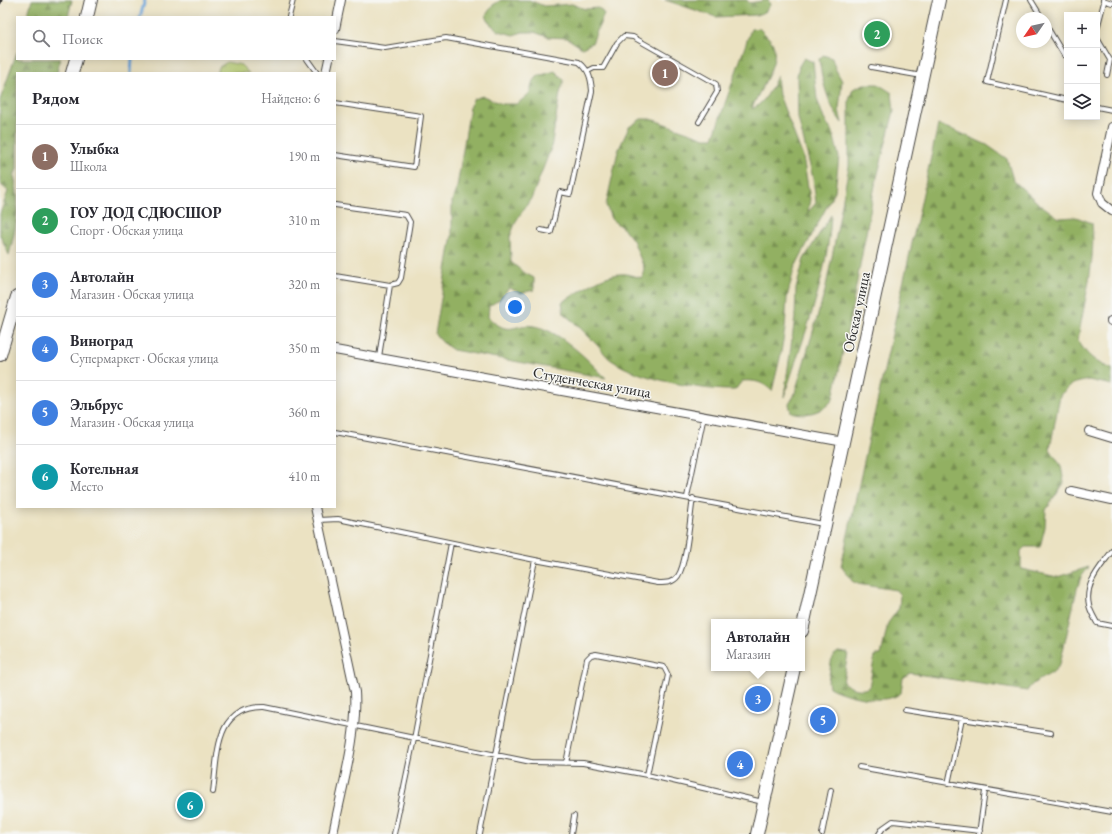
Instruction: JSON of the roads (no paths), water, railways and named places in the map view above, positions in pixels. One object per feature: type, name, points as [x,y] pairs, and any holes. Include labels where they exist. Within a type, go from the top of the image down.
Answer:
[{"type":"street","points":[[87,16],[91,0]]},
{"type":"street","points":[[336,24],[341,0]]},
{"type":"street","name":"Обская улица","points":[[805,619],[924,76],[939,0]]},
{"type":"street","points":[[72,72],[76,60]]},
{"type":"street","points":[[326,72],[329,60]]},
{"type":"street","points":[[1112,128],[1098,193],[1102,203],[1112,211]]},
{"type":"street","points":[[0,355],[16,300]]},
{"type":"street","name":"Студенческая улица","points":[[336,350],[844,442]]},
{"type":"street","points":[[1089,431],[1112,438]]},
{"type":"street","points":[[1071,491],[1112,500]]},
{"type":"street","points":[[315,508],[355,692],[354,726],[333,834]]},
{"type":"street","points":[[757,834],[793,671]]},
{"type":"lane","points":[[289,16],[293,0]]},
{"type":"lane","points":[[1006,0],[987,82],[1064,99]]},
{"type":"lane","points":[[1031,0],[1038,12]]},
{"type":"lane","points":[[1100,17],[1104,1],[1112,3]]},
{"type":"lane","points":[[1052,35],[1064,55]]},
{"type":"lane","points":[[588,71],[594,68],[603,68],[617,43],[624,36],[633,37],[716,84],[717,92],[699,122]]},
{"type":"lane","points":[[336,41],[385,48],[446,38],[579,62],[588,71],[592,91],[570,194],[560,192],[551,232],[541,230]]},
{"type":"lane","points":[[1100,43],[1110,60],[1107,75]]},
{"type":"lane","points":[[308,60],[316,72]]},
{"type":"lane","points":[[871,67],[924,76]]},
{"type":"lane","points":[[336,103],[421,116],[414,167],[336,155]]},
{"type":"lane","points":[[1100,107],[1112,110]]},
{"type":"lane","points":[[336,205],[406,215],[410,222],[402,278],[398,283],[390,285],[336,276]]},
{"type":"lane","points":[[379,357],[390,285]]},
{"type":"lane","points":[[687,497],[704,416]]},
{"type":"lane","points":[[336,432],[826,524]]},
{"type":"lane","points":[[318,520],[338,519],[535,560],[658,583],[667,583],[674,580],[679,575],[683,564],[693,498]]},
{"type":"lane","points":[[394,834],[414,739],[451,542]]},
{"type":"lane","points":[[1112,551],[1098,569],[1090,585],[1088,605],[1097,623],[1112,626]]},
{"type":"lane","points":[[480,834],[535,560]]},
{"type":"lane","points":[[566,762],[587,659],[591,655],[596,654],[664,668],[667,671],[668,675],[647,775]]},
{"type":"lane","points":[[213,792],[222,733],[226,723],[234,714],[242,709],[264,707],[531,762],[583,763],[647,775],[764,802]]},
{"type":"lane","points":[[905,710],[1051,733]]},
{"type":"lane","points":[[948,784],[962,719]]},
{"type":"lane","points":[[859,767],[985,791],[1112,812]]},
{"type":"lane","points":[[822,834],[831,790]]},
{"type":"lane","points":[[879,834],[883,828],[893,821],[979,833],[985,791]]},
{"type":"lane","points":[[571,834],[574,816]]},
{"type":"waterway","points":[[140,16],[145,0]]},
{"type":"waterway","points":[[131,72],[132,60]]},
{"type":"place","name":"ГОУ ДОД СДЮСШОР","points":[[877,34]]},
{"type":"place","name":"Улыбка","points":[[665,73]]},
{"type":"place","name":"Автолайн","points":[[758,699]]},
{"type":"place","name":"Эльбрус","points":[[823,720]]},
{"type":"place","name":"Виноград","points":[[740,764]]},
{"type":"place","name":"Котельная","points":[[190,805]]}]
